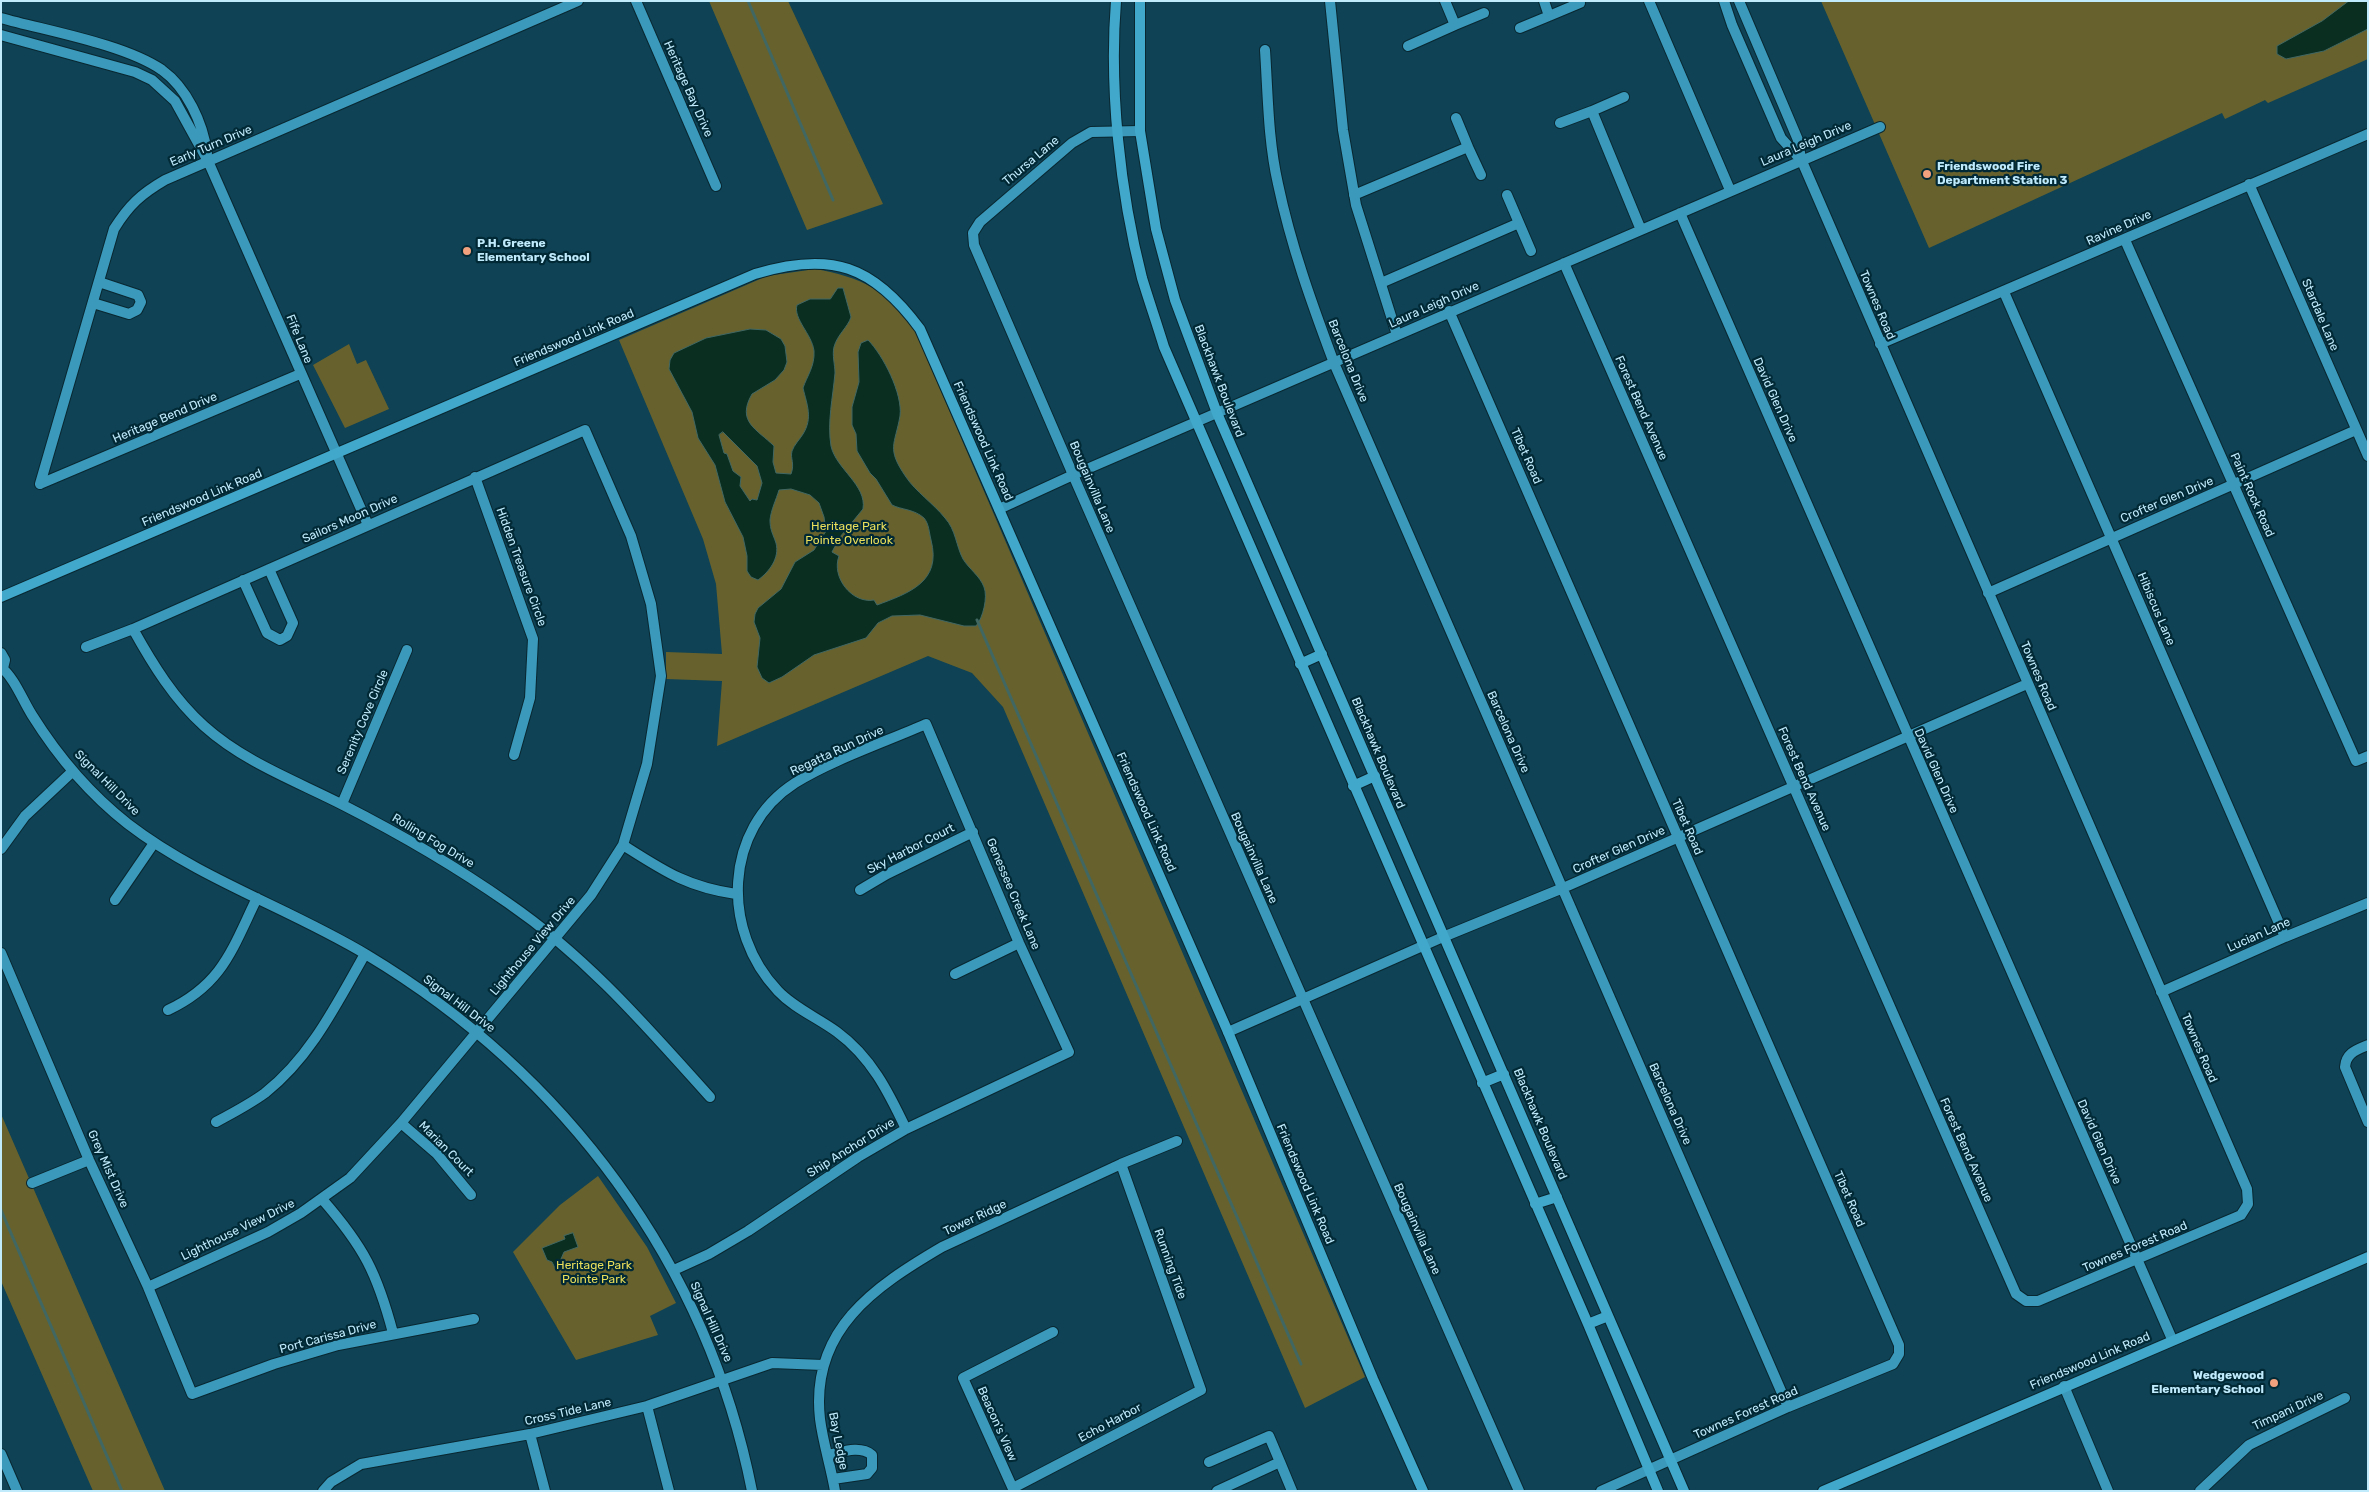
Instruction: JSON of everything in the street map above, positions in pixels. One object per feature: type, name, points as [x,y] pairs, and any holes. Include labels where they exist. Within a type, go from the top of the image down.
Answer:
[{"type":"main road","points":[[1116,1],[1114,82],[1127,203],[1142,277],[1164,347],[1422,947],[1588,1324],[1658,1491]]},
{"type":"main road","name":"Blackhawk Boulevard","points":[[1140,1],[1140,131],[1156,229],[1175,300],[1217,413],[1376,776],[1443,938],[1504,1074],[1684,1491]]},
{"type":"main road","name":"Friendswood Link Road","points":[[2,597],[755,274],[793,264],[824,264],[847,268],[869,278],[890,292],[920,328],[1228,1032],[1373,1379],[1423,1491]]},
{"type":"main road","points":[[1300,664],[1322,654]]},
{"type":"main road","points":[[1353,786],[1376,776]]},
{"type":"main road","points":[[1482,1083],[1504,1074]]},
{"type":"main road","points":[[1535,1204],[1557,1197]]},
{"type":"main road","name":"Friendswood Link Road","points":[[1823,1491],[2172,1339],[2368,1257]]},
{"type":"main road","points":[[1588,1324],[1608,1316]]},
{"type":"street","name":"Early Turn Drive","points":[[40,484],[114,229],[127,208],[143,193],[165,180],[208,161],[578,1]]},
{"type":"street","name":"Heritage Bay Drive","points":[[636,1],[716,186]]},
{"type":"street","points":[[1330,1],[1343,130],[1354,195],[1397,334]]},
{"type":"street","points":[[1445,1],[1455,25]]},
{"type":"street","points":[[1544,1],[1549,16]]},
{"type":"street","points":[[1649,1],[1730,190]]},
{"type":"street","name":"Townes Road","points":[[1724,1],[1781,138],[1801,160]]},
{"type":"street","name":"Townes Road","points":[[1739,1],[1798,140],[1801,160],[2246,1189],[2248,1204]]},
{"type":"street","points":[[1520,28],[1580,3]]},
{"type":"street","points":[[1408,46],[1484,13]]},
{"type":"street","name":"Fife Lane","points":[[1,18],[94,43],[140,58],[163,71],[177,84],[194,110],[206,141],[208,161]]},
{"type":"street","name":"Fife Lane","points":[[1,35],[135,72],[152,80],[166,90],[184,114],[208,161],[266,289],[300,374],[368,525]]},
{"type":"street","points":[[89,59],[94,43]]},
{"type":"street","name":"Barcelona Drive","points":[[1265,50],[1269,127],[1278,183],[1300,271],[1334,363],[1788,1407]]},
{"type":"street","points":[[1560,123],[1624,97]]},
{"type":"street","points":[[1592,111],[1641,230]]},
{"type":"street","points":[[1456,118],[1481,175]]},
{"type":"street","name":"Laura Leigh Drive","points":[[1000,509],[1073,475],[1334,363],[1449,311],[1880,127]]},
{"type":"street","name":"Thursa Lane","points":[[973,234],[987,215],[1072,143],[1091,132],[1140,131]]},
{"type":"street","name":"Ravine Drive","points":[[1880,344],[2368,134]]},
{"type":"street","points":[[1354,195],[1468,147]]},
{"type":"street","name":"Stardale Lane","points":[[2249,184],[2368,456]]},
{"type":"street","points":[[1507,195],[1531,251]]},
{"type":"street","name":"David Glen Drive","points":[[1680,213],[2172,1339]]},
{"type":"street","points":[[1381,283],[1519,223]]},
{"type":"street","name":"Bougainvilla Lane","points":[[973,234],[974,245],[1073,475],[1519,1491]]},
{"type":"street","name":"Paint Rock Road","points":[[2125,240],[2356,761],[2368,756]]},
{"type":"street","name":"Forest Bend Avenue","points":[[1564,263],[2016,1294],[2026,1301]]},
{"type":"street","points":[[93,303],[129,314],[137,310],[141,302],[138,295],[100,282]]},
{"type":"street","name":"Hibiscus Lane","points":[[2004,292],[2285,937]]},
{"type":"street","name":"Tibet Road","points":[[1449,311],[1899,1345],[1899,1354]]},
{"type":"street","name":"Heritage Bend Drive","points":[[40,484],[300,374]]},
{"type":"street","name":"Sailors Moon Drive","points":[[86,647],[133,629],[585,430],[602,468]]},
{"type":"street","name":"Crofter Glen Drive","points":[[1988,593],[2356,430]]},
{"type":"street","name":"Lighthouse View Drive","points":[[148,1287],[268,1232],[322,1200],[350,1178],[478,1032],[591,895],[623,845],[647,764],[661,676],[651,604],[631,536],[602,468]]},
{"type":"street","name":"Hidden Treasure Circle","points":[[475,477],[533,639],[530,698],[514,755]]},
{"type":"street","points":[[243,580],[268,633],[280,640],[287,636],[293,623],[269,569]]},
{"type":"street","name":"Rolling Fog Drive","points":[[133,629],[157,672],[205,727],[256,762],[401,835],[454,867],[555,937],[616,993],[710,1097]]},
{"type":"street","name":"Serenity Cove Circle","points":[[342,804],[407,650]]},
{"type":"street","name":"Signal Hill Drive","points":[[1,653],[5,660],[4,672],[73,771],[125,821],[154,843],[201,872],[257,898],[365,954],[422,990],[478,1032],[520,1069],[573,1126],[634,1207],[674,1270],[698,1320],[722,1380],[739,1434],[752,1491]]},
{"type":"street","name":"Crofter Glen Drive","points":[[1228,1032],[1678,838],[2028,684]]},
{"type":"street","name":"Genessee Creek Lane","points":[[926,724],[1018,942],[1069,1052],[1049,1061]]},
{"type":"street","name":"Regatta Run Drive","points":[[906,1129],[874,1067],[837,1032],[778,992],[759,967],[747,946],[740,924],[736,894],[740,866],[748,841],[759,820],[774,800],[794,784],[814,773],[926,724]]},
{"type":"street","points":[[1,849],[26,816],[73,771]]},
{"type":"street","name":"Sky Harbor Court","points":[[860,890],[887,874],[973,832]]},
{"type":"street","points":[[115,900],[154,843]]},
{"type":"street","points":[[623,845],[685,882],[712,890],[736,894]]},
{"type":"street","points":[[168,1010],[190,999],[212,980],[227,960],[257,898]]},
{"type":"street","name":"Lucian Lane","points":[[2161,992],[2285,937],[2368,903]]},
{"type":"street","points":[[955,974],[1018,942]]},
{"type":"street","name":"Grey Mist Drive","points":[[1,953],[89,1160],[148,1287],[192,1394]]},
{"type":"street","points":[[216,1122],[265,1093],[300,1059],[318,1035],[365,954]]},
{"type":"street","points":[[2368,1045],[2352,1052],[2346,1059],[2345,1067],[2368,1122]]},
{"type":"street","name":"Ship Anchor Drive","points":[[674,1270],[709,1254],[748,1231],[858,1157],[906,1129],[1049,1061]]},
{"type":"street","name":"Marian Court","points":[[401,1122],[436,1154],[472,1194]]},
{"type":"street","name":"Tower Ridge","points":[[823,1366],[834,1338],[849,1316],[917,1262],[942,1247],[1121,1164],[1177,1141]]},
{"type":"street","points":[[32,1183],[89,1160]]},
{"type":"street","name":"Running Tide","points":[[1121,1164],[1195,1372]]},
{"type":"street","points":[[322,1200],[345,1225],[373,1270],[381,1290],[393,1333]]},
{"type":"street","name":"Townes Forest Road","points":[[2026,1301],[2038,1301],[2241,1215],[2248,1204]]},
{"type":"street","name":"Port Carissa Drive","points":[[192,1394],[274,1364],[320,1350],[393,1333],[474,1319]]},
{"type":"street","name":"Beacon's View","points":[[1014,1490],[963,1378],[1054,1332]]},
{"type":"street","name":"Townes Forest Road","points":[[1601,1491],[1788,1407],[1892,1364],[1899,1354]]},
{"type":"street","name":"Cross Tide Lane","points":[[323,1491],[332,1482],[362,1464],[530,1434],[647,1406],[772,1363],[823,1366]]},
{"type":"street","name":"Bay Ledge","points":[[823,1366],[819,1396],[820,1420],[834,1491]]},
{"type":"street","name":"Echo Harbor","points":[[1014,1490],[1201,1390],[1195,1372]]},
{"type":"street","points":[[2064,1386],[2108,1491]]},
{"type":"street","name":"Timpani Drive","points":[[2200,1491],[2248,1445],[2345,1398]]},
{"type":"street","points":[[647,1406],[669,1491]]},
{"type":"street","points":[[530,1434],[545,1491]]},
{"type":"street","points":[[1209,1462],[1269,1436],[1292,1491]]},
{"type":"street","points":[[828,1455],[856,1449],[867,1451],[872,1455],[872,1468],[867,1474],[833,1480]]},
{"type":"street","points":[[1,1454],[17,1491]]},
{"type":"street","points":[[1217,1491],[1280,1462]]},
{"type":"green space","points":[[709,1],[788,1],[883,204],[807,230]]},
{"type":"green space","points":[[1821,1],[2368,1],[2368,59],[2268,103],[2265,100],[2225,119],[2222,113],[1929,248]]},
{"type":"green space","name":"Heritage Park Pointe Overlook","points":[[815,269],[847,276],[873,288],[895,306],[915,331],[1365,1377],[1305,1408],[1003,707],[972,673],[928,656],[717,746],[722,681],[666,679],[666,652],[722,654],[716,584],[703,539],[619,340],[767,276]]},
{"type":"green space","points":[[349,344],[357,364],[366,360],[389,409],[345,428],[313,365]]},
{"type":"green space","points":[[1,1114],[165,1491],[93,1491],[1,1281]]},
{"type":"green space","name":"Heritage Park Pointe Park","points":[[598,1176],[647,1247],[676,1303],[650,1316],[658,1335],[576,1360],[513,1252],[560,1205]]},
{"type":"shaded area","points":[[2349,1],[2368,1],[2368,29],[2324,51],[2286,59],[2277,54],[2277,46],[2322,21]]},
{"type":"shaded area","points":[[838,288],[843,288],[851,317],[835,343],[833,350],[835,373],[830,419],[831,446],[839,462],[856,485],[863,500],[863,509],[840,537],[832,552],[839,556],[837,564],[841,580],[845,587],[858,598],[874,600],[877,605],[900,596],[920,584],[932,566],[933,554],[929,528],[924,518],[916,513],[892,505],[857,451],[856,434],[852,425],[852,407],[859,382],[858,352],[861,343],[868,340],[886,365],[898,397],[900,416],[894,440],[896,459],[910,482],[949,523],[963,559],[984,587],[985,602],[981,618],[976,626],[964,626],[920,615],[892,616],[878,623],[866,638],[814,655],[782,677],[769,683],[762,678],[757,667],[760,638],[754,622],[755,614],[758,608],[781,589],[795,562],[814,550],[826,531],[824,517],[819,503],[810,495],[791,489],[779,490],[770,520],[777,549],[775,559],[770,569],[758,580],[751,577],[747,571],[747,556],[743,537],[725,502],[715,465],[698,438],[692,412],[669,369],[670,360],[674,353],[706,338],[750,329],[766,330],[781,339],[785,346],[787,362],[784,370],[775,380],[752,394],[746,412],[747,418],[755,429],[774,446],[773,462],[776,473],[791,474],[793,467],[792,451],[808,422],[808,411],[803,388],[814,356],[813,345],[796,310],[797,305],[810,299],[830,299]],"holes":[[[723,432],[757,466],[762,483],[757,500],[752,499],[750,501],[740,486],[741,477],[733,471],[727,454],[724,453],[719,435]]]},
{"type":"shaded area","points":[[573,1233],[578,1247],[564,1252],[561,1259],[565,1267],[556,1270],[552,1262],[547,1260],[542,1248],[565,1239],[564,1236]]},
{"type":"waterway","points":[[748,1],[833,200]]},
{"type":"waterway","points":[[977,620],[1301,1364]]},
{"type":"waterway","points":[[1,1210],[122,1491]]},
{"type":"place","name":"Friendswood Fire Department Station 3","points":[[1927,174]]},
{"type":"place","name":"P.H. Greene Elementary School","points":[[467,251]]},
{"type":"place","name":"Wedgewood Elementary School","points":[[2274,1383]]}]
